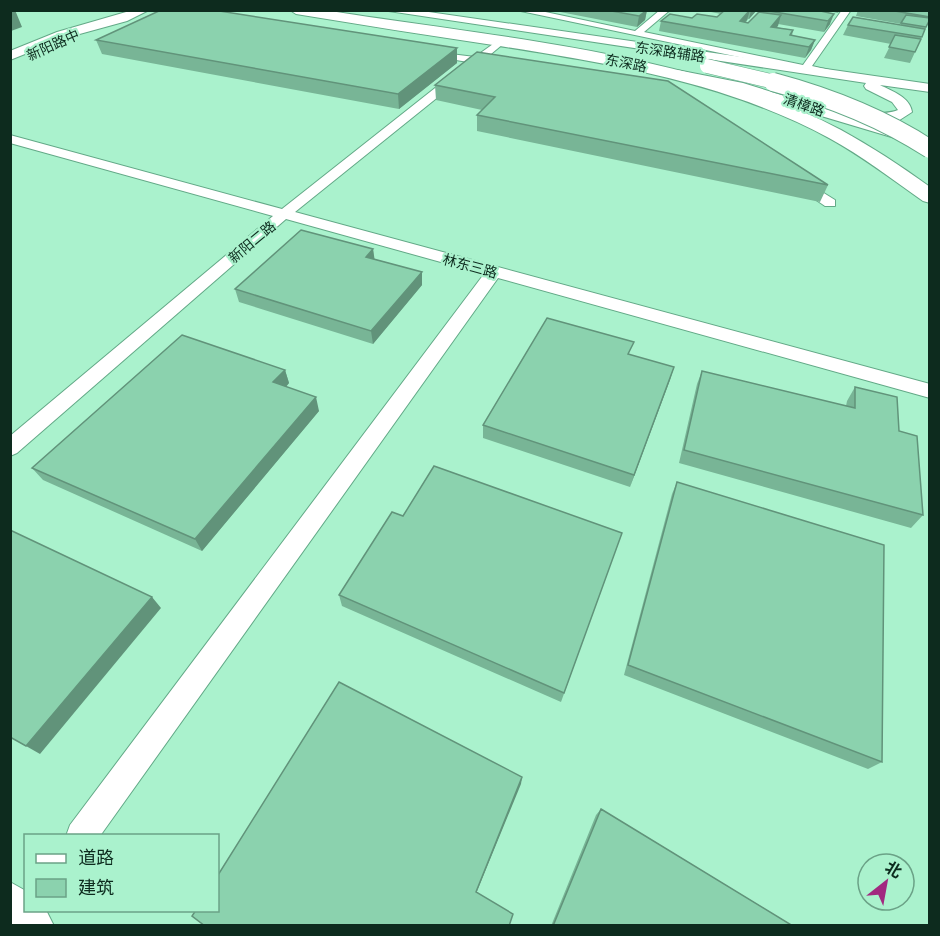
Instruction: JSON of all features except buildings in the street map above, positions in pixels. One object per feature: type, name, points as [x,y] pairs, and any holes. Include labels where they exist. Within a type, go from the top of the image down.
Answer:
[{"type":"highway","name":"东深路","points":[[296,10],[500,42],[677,74],[747,95],[814,124],[869,154],[930,197]]},
{"type":"highway","name":"东深路","points":[[343,10],[707,66],[794,88],[856,110],[930,149]]},
{"type":"highway","points":[[394,11],[455,27]]},
{"type":"main road","points":[[95,26],[106,15],[118,10]]},
{"type":"main road","points":[[95,26],[123,19],[144,10]]},
{"type":"main road","name":"东深路辅路","points":[[394,11],[847,77]]},
{"type":"main road","name":"新阳路中","points":[[10,56],[61,35],[95,26]]},
{"type":"main road","name":"新阳路中","points":[[10,64],[95,26]]},
{"type":"main road","name":"清樟路","points":[[677,74],[748,87],[881,131],[930,142]]},
{"type":"main road","points":[[847,77],[930,88]]},
{"type":"main road","points":[[826,113],[879,120],[893,118],[905,112],[903,103],[890,94],[847,77]]},
{"type":"street","name":"新阳路中","points":[[95,26],[130,10]]},
{"type":"street","points":[[520,10],[807,66],[847,77]]},
{"type":"street","points":[[638,33],[666,10]]},
{"type":"street","points":[[807,66],[847,10]]},
{"type":"street","name":"新阳二路","points":[[10,448],[283,215],[500,42]]},
{"type":"street","points":[[419,51],[512,66]]},
{"type":"street","name":"林东三路","points":[[10,139],[930,391]]},
{"type":"street","points":[[793,177],[830,202]]},
{"type":"street","points":[[82,834],[494,272]]}]
